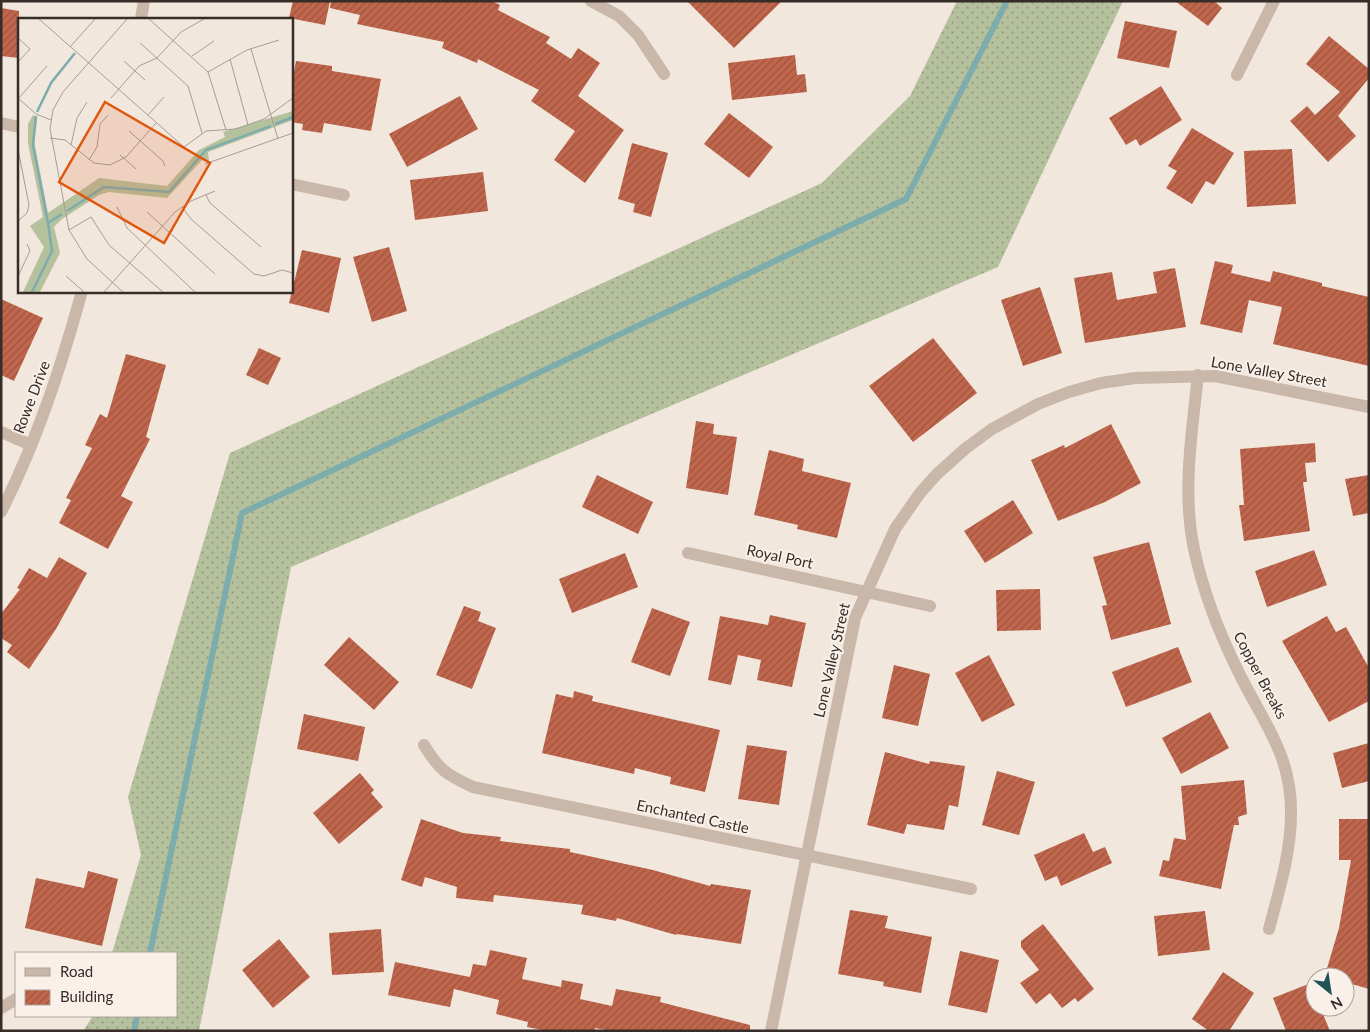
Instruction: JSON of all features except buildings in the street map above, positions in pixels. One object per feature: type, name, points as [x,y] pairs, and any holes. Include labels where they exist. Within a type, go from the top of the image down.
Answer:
[{"type":"street","points":[[141,18],[144,1]]},
{"type":"street","points":[[591,1],[619,16],[632,29],[654,56],[664,74]]},
{"type":"street","points":[[1237,75],[1274,1]]},
{"type":"street","points":[[1,123],[18,127]]},
{"type":"street","points":[[292,184],[344,195]]},
{"type":"street","name":"Rowe Drive","points":[[1,512],[18,479],[52,392],[82,292]]},
{"type":"street","name":"Lone Valley Street","points":[[771,1031],[855,618],[865,591],[895,530],[920,493],[966,448],[992,429],[1038,404],[1069,392],[1101,383],[1135,378],[1198,375],[1256,384],[1369,407]]},
{"type":"street","name":"Copper Breaks","points":[[1198,375],[1189,456],[1190,512],[1194,549],[1222,638],[1240,675],[1271,729],[1286,770],[1290,792],[1291,814],[1284,868],[1269,929]]},
{"type":"street","points":[[1,432],[31,445]]},
{"type":"street","name":"Royal Port","points":[[688,553],[930,606]]},
{"type":"street","name":"Enchanted Castle","points":[[424,745],[433,760],[446,774],[473,787],[971,889]]},
{"type":"street","points":[[1,1008],[15,1000]]},
{"type":"green space","points":[[957,1],[1123,1],[998,267],[291,567],[199,1031],[83,1031],[92,1017],[178,1017],[178,952],[112,952],[141,855],[128,797],[230,453],[822,183],[910,96]]},
{"type":"waterway","points":[[150,952],[242,513],[906,199],[1007,1]]},
{"type":"waterway","points":[[134,1031],[137,1017]]}]
